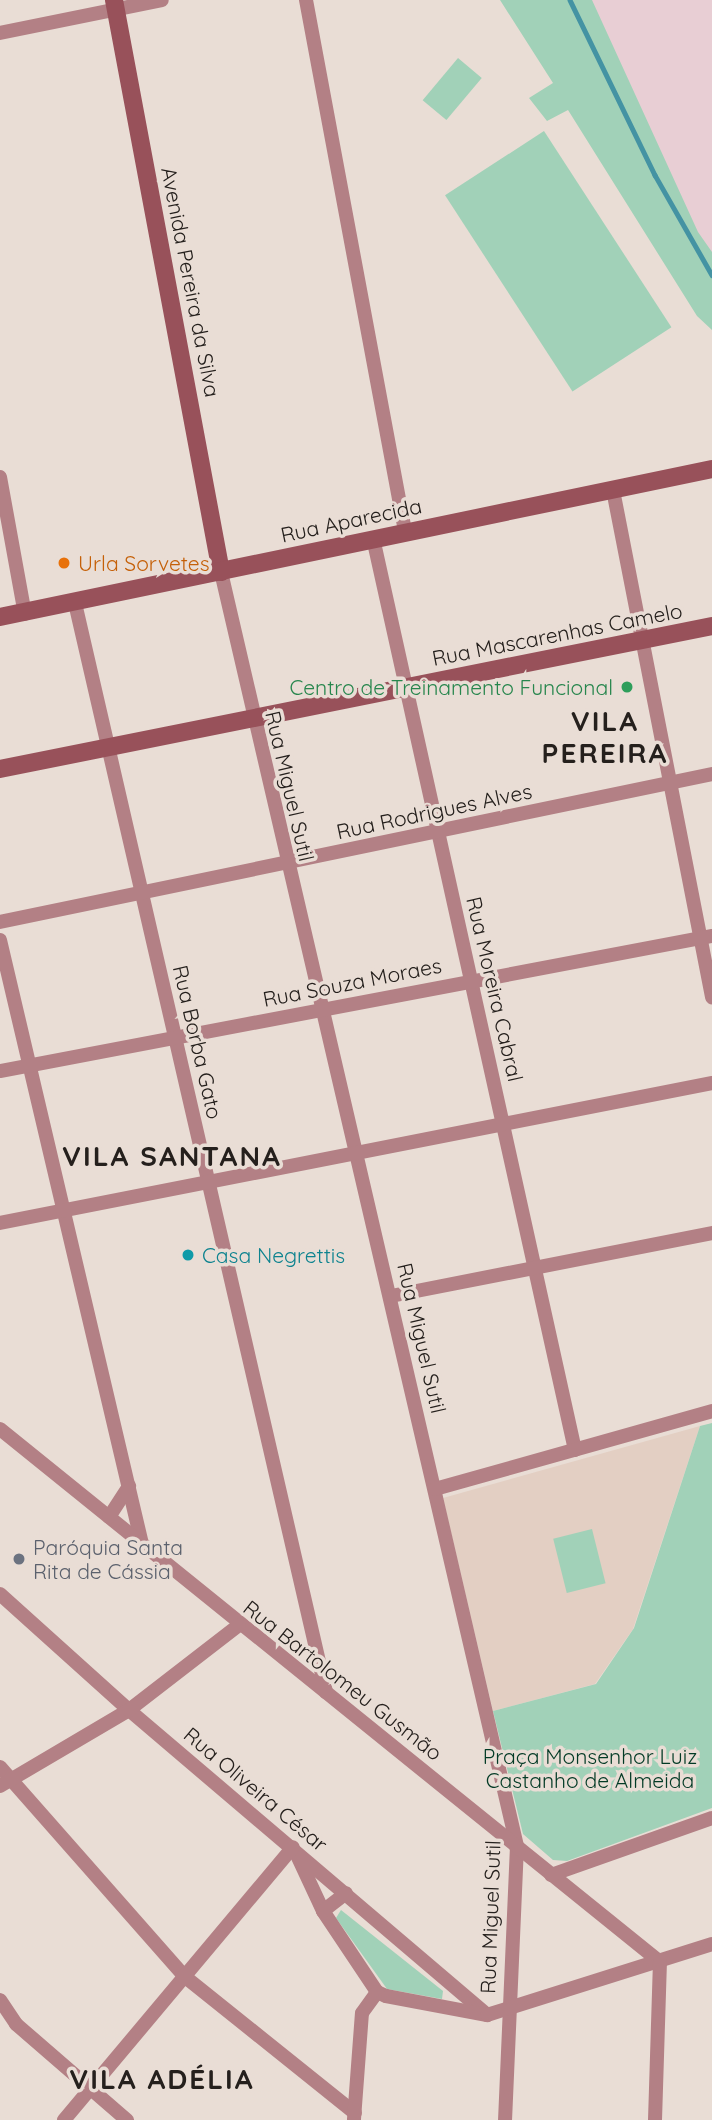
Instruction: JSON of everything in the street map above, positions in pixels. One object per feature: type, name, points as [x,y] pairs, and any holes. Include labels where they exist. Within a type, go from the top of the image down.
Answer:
[{"type":"main road","name":"Avenida Pereira da Silva","points":[[115,5],[221,572]]},
{"type":"main road","name":"Rua Aparecida","points":[[0,617],[712,469]]},
{"type":"main road","name":"Rua Mascarenhas Camelo","points":[[0,769],[712,626]]},
{"type":"street","points":[[0,33],[115,5],[162,0]]},
{"type":"street","points":[[306,0],[405,531]]},
{"type":"street","points":[[0,477],[24,614]]},
{"type":"street","points":[[613,490],[670,783],[706,936],[712,997]]},
{"type":"street","name":"Rua Moreira Cabral","points":[[373,538],[575,1450]]},
{"type":"street","name":"Rua Miguel Sutil","points":[[221,572],[285,863],[391,1296],[517,1846],[505,2120]]},
{"type":"street","name":"Rua Borba Gato","points":[[75,603],[326,1692]]},
{"type":"street","name":"Rua Rodrigues Alves","points":[[0,922],[712,774]]},
{"type":"street","name":"Rua Souza Moraes","points":[[0,1071],[706,936]]},
{"type":"street","points":[[0,940],[142,1544]]},
{"type":"street","points":[[0,1223],[712,1083]]},
{"type":"street","points":[[391,1296],[712,1233]]},
{"type":"street","points":[[435,1489],[712,1411]]},
{"type":"street","name":"Rua Bartolomeu Gusmão","points":[[0,1429],[239,1625],[660,1962]]},
{"type":"street","points":[[109,1517],[129,1486]]},
{"type":"street","name":"Rua Oliveira César","points":[[0,1594],[129,1710],[487,2015]]},
{"type":"street","points":[[6,1783],[129,1710],[239,1625]]},
{"type":"street","points":[[298,1670],[317,1654]]},
{"type":"street","points":[[0,1767],[6,1783],[184,1976],[354,2116]]},
{"type":"street","points":[[551,1875],[712,1818]]},
{"type":"street","points":[[64,2120],[293,1847],[323,1911],[377,1992],[487,2015],[712,1944]]},
{"type":"street","points":[[323,1911],[346,1893]]},
{"type":"street","points":[[655,2120],[660,1962]]},
{"type":"street","points":[[447,2007],[458,2004],[456,1988]]},
{"type":"street","points":[[354,2116],[362,2013],[377,1992]]},
{"type":"street","points":[[0,2000],[16,2024],[127,2120]]},
{"type":"shaded area","points":[[556,0],[712,0],[712,302]]},
{"type":"shaded area","points":[[700,1426],[633,1629],[595,1684],[493,1711],[443,1498]]},
{"type":"green space","points":[[500,0],[592,0],[698,232],[712,252],[712,330],[697,316],[568,110],[547,121],[529,98],[553,83]]},
{"type":"green space","points":[[458,58],[482,78],[446,120],[423,100]]},
{"type":"green space","points":[[544,131],[671,327],[572,392],[445,195]]},
{"type":"green space","name":"Praça Monsenhor Luiz Castanho de Almeida","points":[[712,1423],[712,1808],[567,1861],[553,1860],[523,1834],[493,1711],[596,1684],[634,1628],[700,1426]]},
{"type":"green space","points":[[592,1529],[606,1583],[567,1593],[553,1539]]},
{"type":"green space","points":[[341,1910],[443,1991],[442,1999],[387,1989],[336,1918]]},
{"type":"waterway","points":[[570,0],[655,175],[712,275]]},
{"type":"place","name":"Urla Sorvetes","points":[[64,563]]},
{"type":"place","name":"Centro de Treinamento Funcional","points":[[627,687]]},
{"type":"place","name":"Casa Negrettis","points":[[188,1255]]},
{"type":"place","name":"Paróquia Santa Rita de Cássia","points":[[19,1559]]},
{"type":"district","name":"VILA PEREIRA","points":[[605,737]]},
{"type":"district","name":"VILA SANTANA","points":[[172,1156]]},
{"type":"district","name":"VILA ADÉLIA","points":[[162,2079]]}]
